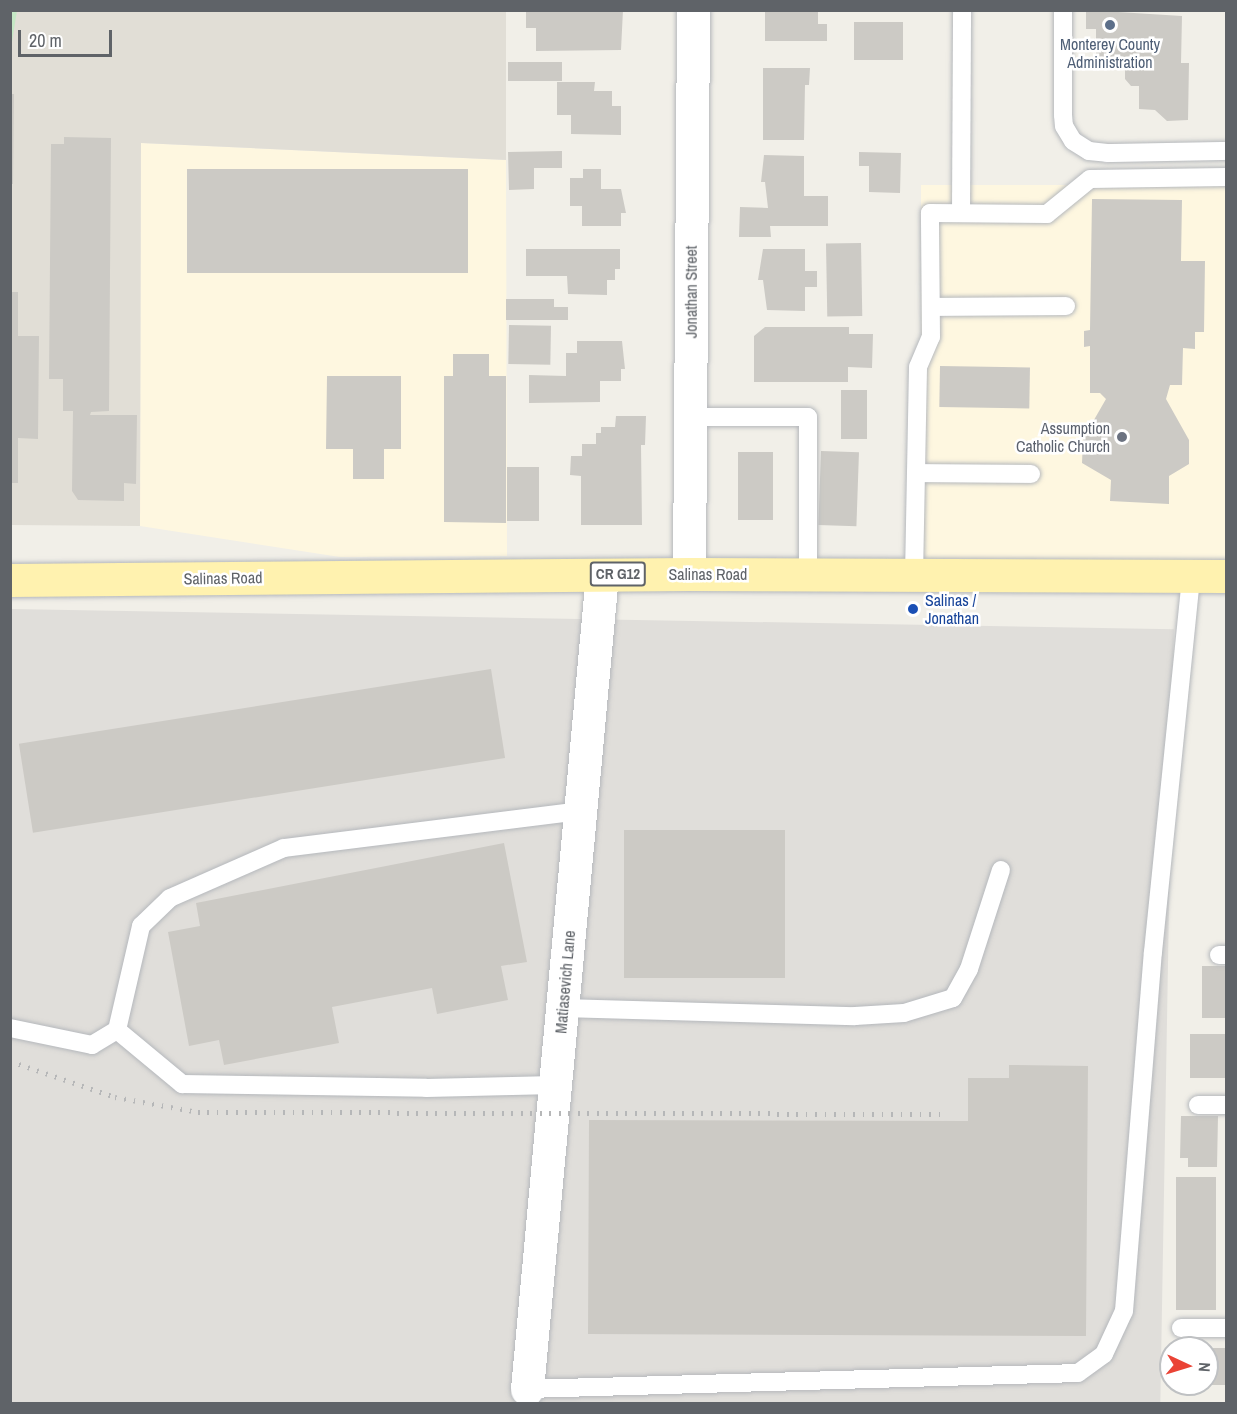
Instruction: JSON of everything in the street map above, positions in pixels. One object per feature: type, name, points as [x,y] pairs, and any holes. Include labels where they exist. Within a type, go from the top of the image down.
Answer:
[{"type":"main road","name":"Salinas Road","points":[[10,580],[602,574],[1227,576]]},
{"type":"street","name":"Jonathan Street","points":[[689,574],[693,10]]},
{"type":"street","name":"Matiasevich Lane","points":[[527,1389],[602,574]]},
{"type":"lane","points":[[961,213],[962,10]]},
{"type":"lane","points":[[1063,10],[1063,115],[1064,126],[1074,141],[1097,153],[1227,152]]},
{"type":"lane","points":[[914,576],[918,367],[930,340],[930,213],[1047,214],[1090,179],[1227,177]]},
{"type":"lane","points":[[930,307],[1066,306]]},
{"type":"lane","points":[[690,417],[808,417],[808,575]]},
{"type":"lane","points":[[916,473],[1031,474]]},
{"type":"lane","points":[[527,1389],[1078,1373],[1104,1354],[1124,1311],[1154,952],[1191,577]]},
{"type":"lane","points":[[10,1028],[92,1046],[117,1030],[141,926],[171,898],[284,848],[581,811]]},
{"type":"lane","points":[[562,1008],[855,1016],[904,1013],[953,998],[969,969],[1001,870]]},
{"type":"lane","points":[[117,1030],[182,1084],[426,1088],[555,1085]]},
{"type":"lane","points":[[1198,1105],[1227,1105]]},
{"type":"lane","points":[[1181,1328],[1227,1329]]},
{"type":"shaded area","points":[[11,11],[506,11],[506,160],[141,143],[140,526],[11,525]]},
{"type":"shaded area","points":[[141,143],[506,160],[507,556],[340,557],[140,526]]},
{"type":"shaded area","points":[[921,185],[1226,185],[1226,566],[921,566]]},
{"type":"shaded area","points":[[11,609],[1174,629],[1161,1336],[1159,1336],[1160,1404],[10,1404]]},
{"type":"green space","points":[[11,10],[17,11],[10,55]]},
{"type":"building","points":[[526,10],[623,10],[621,50],[536,51],[536,28],[526,28]]},
{"type":"building","points":[[765,10],[818,10],[818,24],[827,24],[827,41],[765,41]]},
{"type":"building","points":[[1086,10],[1182,16],[1181,63],[1189,63],[1188,120],[1167,121],[1155,110],[1139,109],[1139,86],[1131,86],[1125,79],[1125,63],[1096,62],[1096,29],[1086,29]]},
{"type":"building","points":[[854,22],[903,22],[903,60],[854,60]]},
{"type":"building","points":[[508,62],[562,62],[562,81],[508,81]]},
{"type":"building","points":[[763,68],[810,68],[809,85],[805,85],[804,140],[763,140]]},
{"type":"building","points":[[557,82],[595,82],[594,91],[612,91],[612,106],[621,106],[621,135],[571,134],[571,115],[557,115]]},
{"type":"building","points":[[10,94],[14,94],[13,184],[10,184]]},
{"type":"building","points":[[64,137],[111,138],[109,411],[91,412],[90,415],[137,415],[136,484],[124,483],[124,501],[78,500],[72,491],[73,411],[63,411],[63,379],[49,379],[51,144],[64,144]]},
{"type":"building","points":[[562,151],[562,168],[534,168],[534,189],[509,190],[508,152]]},
{"type":"building","points":[[859,152],[901,153],[900,193],[869,192],[869,166],[859,166]]},
{"type":"building","points":[[764,155],[804,156],[804,196],[828,196],[828,226],[770,226],[771,237],[739,237],[740,207],[768,208],[765,182],[761,182]]},
{"type":"building","points":[[187,169],[468,169],[468,273],[187,273]]},
{"type":"building","points":[[583,169],[601,169],[601,189],[621,189],[626,213],[621,213],[621,226],[582,226],[582,206],[570,206],[570,178],[583,178]]},
{"type":"building","points":[[1092,199],[1182,200],[1181,261],[1205,261],[1204,332],[1195,332],[1195,349],[1183,348],[1182,385],[1170,385],[1166,399],[1189,440],[1189,464],[1169,476],[1169,504],[1110,501],[1111,480],[1082,463],[1083,439],[1106,399],[1100,393],[1090,393],[1090,346],[1084,347],[1084,331],[1090,330]]},
{"type":"building","points":[[861,243],[862,316],[827,317],[826,244]]},
{"type":"building","points":[[526,249],[620,249],[620,269],[615,269],[615,280],[607,280],[607,295],[568,294],[567,276],[526,276]]},
{"type":"building","points":[[763,249],[805,249],[805,271],[817,271],[817,287],[805,287],[805,311],[767,310],[763,280],[758,280]]},
{"type":"building","points":[[10,292],[18,292],[18,336],[39,336],[38,439],[18,438],[18,483],[10,483]]},
{"type":"building","points":[[506,299],[554,299],[554,307],[568,307],[568,320],[506,320]]},
{"type":"building","points":[[509,325],[551,326],[550,365],[508,364]]},
{"type":"building","points":[[765,327],[849,327],[849,334],[873,334],[872,368],[848,367],[848,382],[754,382],[754,336]]},
{"type":"building","points":[[577,341],[622,341],[625,369],[621,369],[621,381],[600,381],[600,402],[529,403],[529,375],[566,376],[566,353],[577,353]]},
{"type":"building","points":[[453,354],[489,354],[489,376],[506,376],[506,523],[444,522],[444,376],[453,376]]},
{"type":"building","points":[[940,366],[1030,368],[1029,409],[939,407]]},
{"type":"building","points":[[327,376],[401,376],[401,449],[384,449],[384,479],[353,479],[353,449],[326,449]]},
{"type":"building","points":[[841,390],[867,390],[867,439],[841,439]]},
{"type":"building","points":[[616,416],[646,416],[645,445],[641,445],[642,525],[581,525],[581,476],[570,475],[571,456],[582,456],[582,444],[596,444],[596,433],[601,433],[601,427],[615,427]]},
{"type":"building","points":[[821,451],[859,452],[856,526],[818,525]]},
{"type":"building","points":[[738,452],[773,452],[773,520],[738,520]]},
{"type":"building","points":[[507,467],[539,467],[539,521],[507,521]]},
{"type":"building","points":[[491,669],[505,758],[33,833],[19,744]]},
{"type":"building","points":[[624,830],[785,830],[785,978],[624,978]]},
{"type":"building","points":[[504,843],[527,962],[501,966],[508,1000],[437,1014],[432,988],[332,1007],[339,1043],[224,1065],[219,1040],[189,1046],[168,932],[200,926],[196,903]]},
{"type":"building","points":[[1202,966],[1226,966],[1226,1018],[1202,1018]]},
{"type":"building","points":[[1190,1034],[1226,1034],[1226,1078],[1190,1078]]},
{"type":"building","points":[[1009,1065],[1088,1066],[1086,1336],[588,1334],[589,1120],[968,1121],[968,1078],[1009,1078]]},
{"type":"building","points":[[1181,1116],[1218,1116],[1217,1167],[1188,1167],[1188,1158],[1180,1158]]},
{"type":"building","points":[[1176,1177],[1216,1177],[1216,1310],[1176,1310]]},
{"type":"building","points":[[1219,1348],[1226,1348],[1226,1385],[1219,1385]]},
{"type":"railway","points":[[10,1061],[115,1097],[198,1112],[948,1114]]},
{"type":"place","name":"Monterey County Administration","points":[[1110,25]]},
{"type":"place","name":"Assumption Catholic Church","points":[[1122,437]]},
{"type":"place","name":"Salinas / Jonathan","points":[[913,609]]}]
